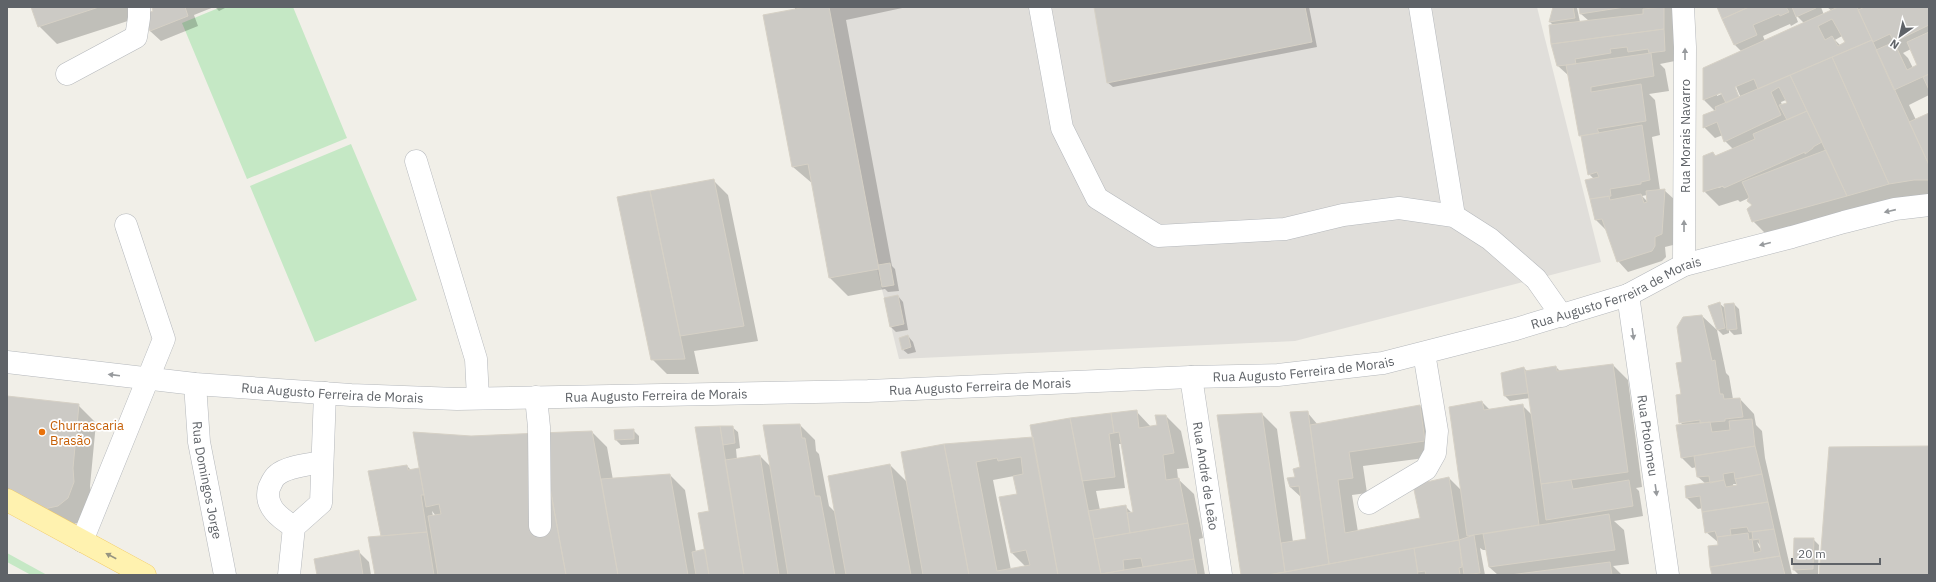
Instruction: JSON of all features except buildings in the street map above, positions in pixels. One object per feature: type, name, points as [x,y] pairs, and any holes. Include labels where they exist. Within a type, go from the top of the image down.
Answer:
[{"type":"main road","points":[[7,500],[145,575]]},
{"type":"street","points":[[67,74],[136,37],[139,7]]},
{"type":"street","points":[[1040,7],[1062,128],[1097,198],[1158,236],[1285,229],[1343,215],[1399,208],[1454,216],[1490,239],[1536,279],[1562,316]]},
{"type":"street","points":[[1420,7],[1454,216]]},
{"type":"street","name":"Rua Morais Navarro","points":[[1683,7],[1685,47],[1684,265]]},
{"type":"street","points":[[416,161],[476,359],[478,398]]},
{"type":"street","name":"Rua Augusto Ferreira de Morais","points":[[7,362],[195,384],[325,393],[457,399],[868,391],[1191,377],[1278,375],[1383,363],[1424,353],[1562,316],[1628,295],[1684,265],[1888,211],[1929,205]]},
{"type":"street","points":[[82,541],[164,339],[126,226]]},
{"type":"street","name":"Rua Ptolomeu","points":[[1628,295],[1668,575]]},
{"type":"street","points":[[1369,504],[1426,469],[1435,453],[1437,431],[1424,353]]},
{"type":"street","name":"Rua André de Leão","points":[[1191,377],[1222,575]]},
{"type":"street","name":"Rua Domingos Jorge","points":[[195,384],[199,442],[225,575]]},
{"type":"street","points":[[289,575],[294,527],[321,503],[325,393]]},
{"type":"street","points":[[536,397],[539,427],[540,526]]},
{"type":"street","points":[[294,527],[271,509],[268,493],[271,484],[277,476],[285,471],[322,462]]},
{"type":"shaded area","points":[[813,7],[1537,7],[1601,262],[1295,341],[899,359]]},
{"type":"green space","points":[[221,7],[293,7],[347,138],[247,179],[182,23]]},
{"type":"green space","points":[[351,144],[417,300],[315,342],[250,186]]},
{"type":"green space","points":[[7,553],[47,575],[31,575],[7,562]]},
{"type":"place","name":"Churrascaria Brasão","points":[[42,432]]}]
